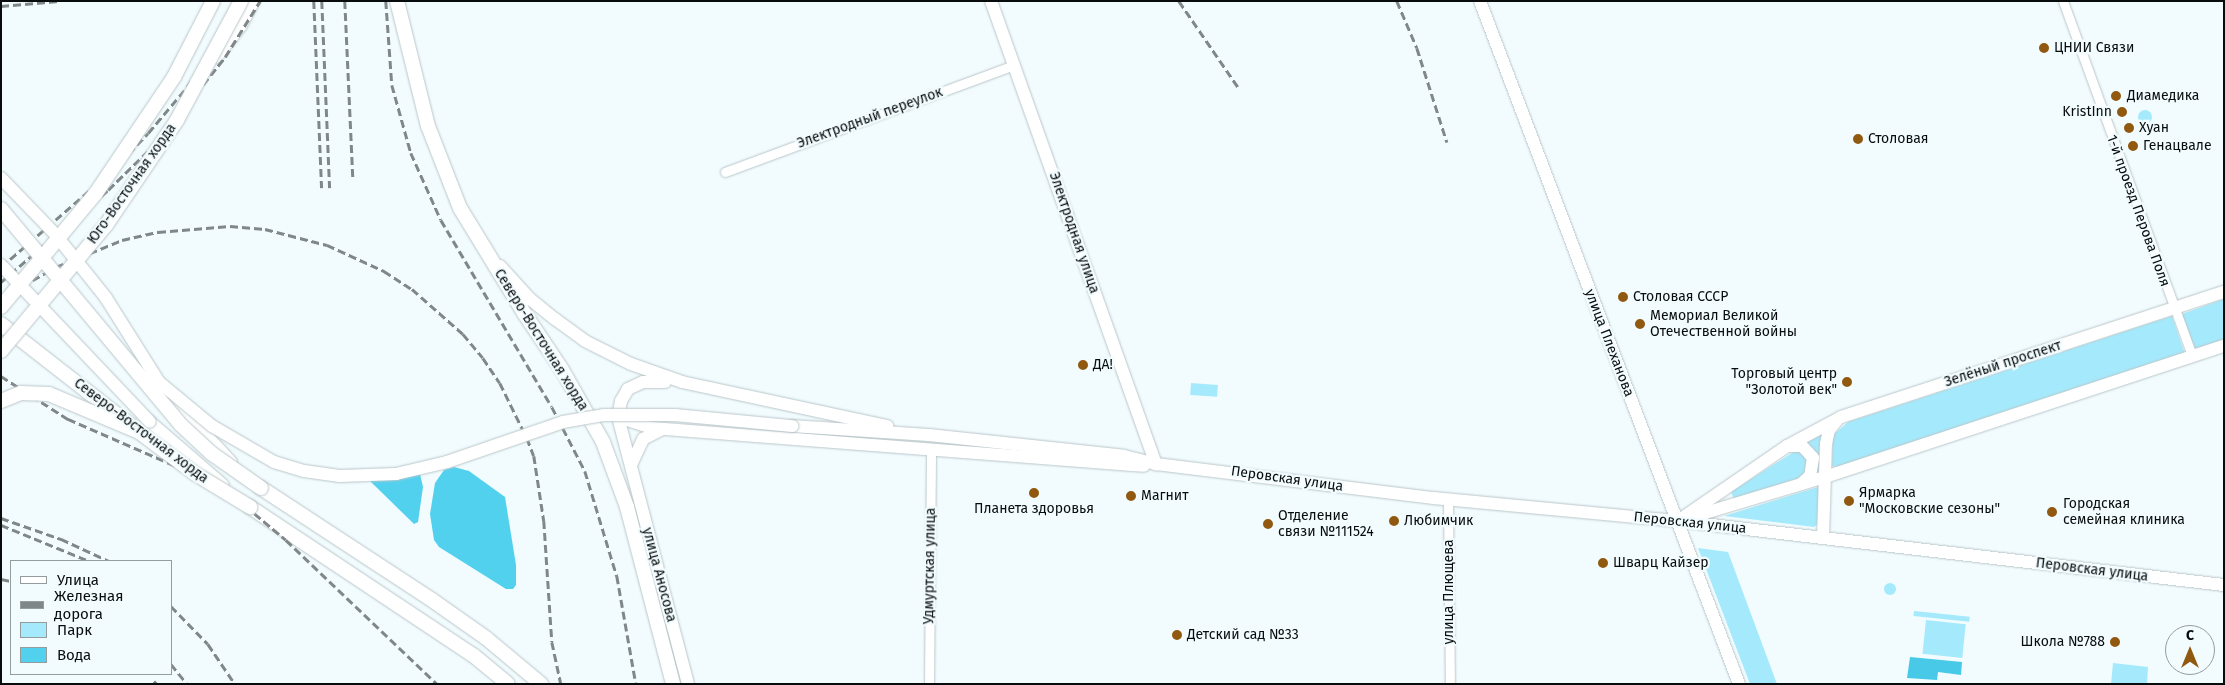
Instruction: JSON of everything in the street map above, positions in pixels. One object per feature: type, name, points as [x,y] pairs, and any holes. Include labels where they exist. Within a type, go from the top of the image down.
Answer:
[{"type":"main road","points":[[1,307],[96,193],[174,78],[213,1]]},
{"type":"main road","name":"Юго-Восточная хорда","points":[[1,351],[106,225],[176,120],[210,62],[241,1]]},
{"type":"main road","points":[[210,62],[240,25],[253,1]]},
{"type":"main road","name":"Северо-Восточная хорда","points":[[397,1],[428,126],[460,208],[561,368],[603,442],[627,508],[673,684]]},
{"type":"main road","name":"Электродная улица","points":[[991,1],[1156,464]]},
{"type":"main road","name":"улица Плеханова","points":[[1480,1],[1739,684]]},
{"type":"main road","name":"Северо-Восточная хорда","points":[[1,178],[56,234],[106,298],[159,382],[193,424],[261,488]]},
{"type":"main road","name":"Северо-Восточная хорда","points":[[1,209],[181,425],[211,453],[432,600],[486,638],[540,684]]},
{"type":"main road","points":[[482,245],[530,299],[585,340],[657,375],[717,390],[929,435]]},
{"type":"main road","points":[[1,265],[150,422],[250,507]]},
{"type":"main road","name":"Зелёный проспект","points":[[1678,521],[1787,446],[1841,417],[2224,292]]},
{"type":"main road","name":"Северо-Восточная хорда","points":[[1,324],[194,473],[250,507],[473,655],[508,684]]},
{"type":"main road","points":[[1678,521],[1825,477],[2224,346]]},
{"type":"main road","points":[[159,382],[212,426],[274,462],[304,471],[340,476],[366,477],[423,469],[563,422],[604,415],[675,415],[792,426],[929,435]]},
{"type":"main road","points":[[618,418],[620,401],[628,390],[643,382],[717,390]]},
{"type":"main road","points":[[1,401],[21,393],[49,394],[139,432]]},
{"type":"main road","points":[[1823,538],[1829,430],[1841,417]]},
{"type":"main road","name":"Перовская улица","points":[[618,418],[637,426],[931,448],[1123,467],[1156,464]]},
{"type":"main road","name":"улица Аносова","points":[[618,418],[688,684]]},
{"type":"main road","points":[[630,465],[636,450],[647,436],[674,429]]},
{"type":"main road","name":"Перовская улица","points":[[929,435],[1124,456],[1156,464],[1448,500],[1678,521],[2224,585]]},
{"type":"main road","points":[[1787,446],[1802,446],[1813,458],[1810,476],[1799,485]]},
{"type":"street","name":"1-й проезд Перова Поля","points":[[2063,1],[2192,356]]},
{"type":"street","name":"Электродный переулок","points":[[725,172],[1014,65]]},
{"type":"street","name":"Удмуртская улица","points":[[929,684],[931,448]]},
{"type":"street","name":"улица Плющева","points":[[1448,500],[1450,684]]},
{"type":"green space","points":[[2145,110],[2150,112],[2152,117],[2150,122],[2145,124],[2140,122],[2138,117],[2140,112]]},
{"type":"green space","points":[[2224,299],[2224,341],[2193,351],[2182,314]]},
{"type":"green space","points":[[2172,316],[2185,354],[1840,467],[1832,466],[1833,435],[1848,422]]},
{"type":"green space","points":[[1191,383],[1218,385],[1217,397],[1190,395]]},
{"type":"green space","points":[[1824,433],[1820,472],[1817,473],[1814,451],[1806,443]]},
{"type":"green space","points":[[1795,451],[1805,453],[1809,469],[1802,477],[1734,499],[1731,492]]},
{"type":"green space","points":[[1818,487],[1822,492],[1819,523],[1814,527],[1724,516]]},
{"type":"green space","points":[[1698,548],[1728,552],[1777,684],[1750,684]]},
{"type":"green space","points":[[1888,583],[1892,583],[1896,589],[1892,595],[1888,595],[1884,591],[1884,587]]},
{"type":"green space","points":[[1914,611],[1970,617],[1969,622],[1913,616]]},
{"type":"green space","points":[[1926,620],[1966,624],[1962,658],[1922,654]]},
{"type":"green space","points":[[2113,663],[2148,667],[2147,684],[2111,684]]},
{"type":"shaded area","points":[[1910,657],[1962,662],[1961,675],[1938,672],[1937,680],[1907,678]]},
{"type":"water","points":[[454,467],[469,471],[505,497],[516,565],[516,585],[513,589],[506,589],[439,547],[434,540],[430,514],[435,483],[444,470]]},
{"type":"water","points":[[420,474],[423,487],[418,522],[414,524],[371,482],[369,477]]},
{"type":"railway","points":[[1,6],[59,1]]},
{"type":"railway","points":[[1,267],[112,171],[148,133],[187,87],[242,1]]},
{"type":"railway","points":[[1,282],[108,190],[158,141],[225,57],[260,1]]},
{"type":"railway","points":[[314,1],[322,188]]},
{"type":"railway","points":[[322,1],[330,188]]},
{"type":"railway","points":[[345,1],[353,178]]},
{"type":"railway","points":[[386,1],[392,85],[411,153],[441,220],[552,407],[585,471],[617,576],[636,684]]},
{"type":"railway","points":[[1179,1],[1238,87]]},
{"type":"railway","points":[[1397,1],[1417,48],[1447,142]]},
{"type":"railway","points":[[1,298],[56,267],[122,240],[158,232],[230,226],[265,229],[327,245],[384,271],[412,289],[463,334],[483,358],[500,383],[534,456],[544,521],[552,642],[561,684]]},
{"type":"railway","points":[[1,376],[68,419],[192,473],[236,498],[286,540],[437,684]]},
{"type":"railway","points":[[1,518],[61,539],[107,560]]},
{"type":"railway","points":[[1,525],[87,560]]},
{"type":"railway","points":[[1,579],[10,581]]},
{"type":"railway","points":[[172,607],[208,644],[235,684]]},
{"type":"railway","points":[[172,665],[187,684]]},
{"type":"railway","points":[[154,681],[157,684]]},
{"type":"place","name":"ЦНИИ Связи","points":[[2044,48]]},
{"type":"place","name":"Диамедика","points":[[2116,96]]},
{"type":"place","name":"KristInn","points":[[2122,112]]},
{"type":"place","name":"Хуан","points":[[2129,128]]},
{"type":"place","name":"Столовая","points":[[1858,139]]},
{"type":"place","name":"Генацвале","points":[[2133,146]]},
{"type":"place","name":"Столовая СССР","points":[[1623,297]]},
{"type":"place","name":"Мемориал Великой Отечественной войны","points":[[1640,324]]},
{"type":"place","name":"ДА!","points":[[1083,365]]},
{"type":"place","name":"Торговый центр \"Золотой век\"","points":[[1847,382]]},
{"type":"place","name":"Планета здоровья","points":[[1034,493]]},
{"type":"place","name":"Магнит","points":[[1131,496]]},
{"type":"place","name":"Ярмарка \"Московские сезоны\"","points":[[1849,501]]},
{"type":"place","name":"Городская семейная клиника","points":[[2052,512]]},
{"type":"place","name":"Любимчик","points":[[1394,521]]},
{"type":"place","name":"Отделение связи №111524","points":[[1268,524]]},
{"type":"place","name":"Шварц Кайзер","points":[[1603,563]]},
{"type":"place","name":"Детский сад №33","points":[[1177,635]]},
{"type":"place","name":"Школа №788","points":[[2115,642]]}]
